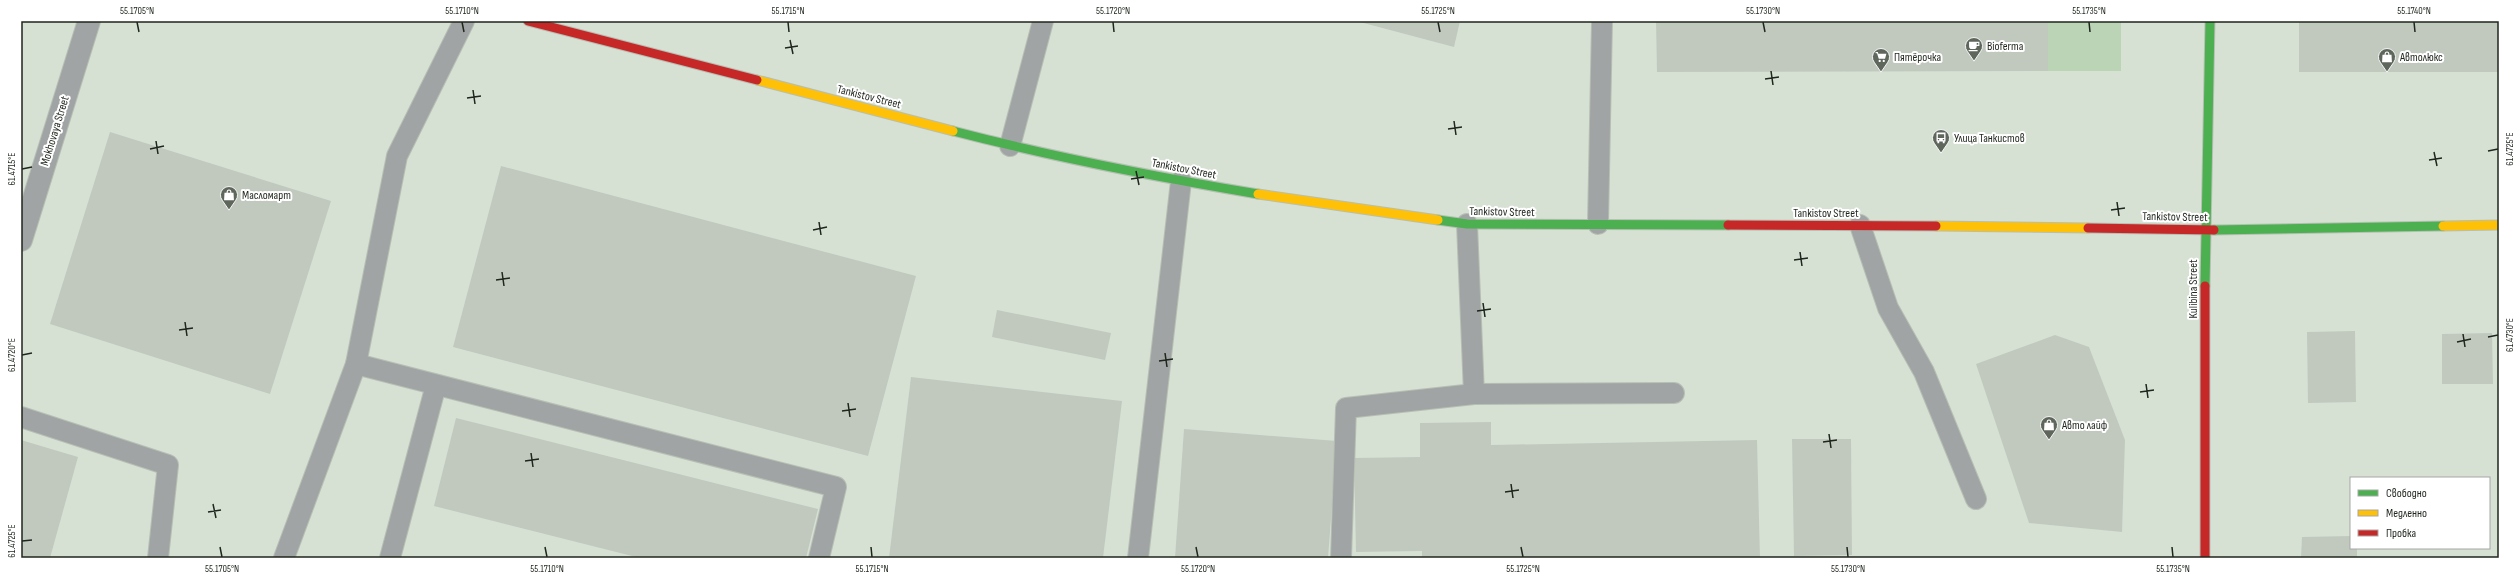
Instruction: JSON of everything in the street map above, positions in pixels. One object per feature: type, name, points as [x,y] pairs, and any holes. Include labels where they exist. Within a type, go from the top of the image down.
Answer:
[{"type":"main road","name":"Tankistov Street","points":[[528,21],[1010,146],[1181,181],[1351,209],[1467,224],[1860,225],[2205,230],[2499,225]]},
{"type":"main road","name":"Kulibina Street","points":[[2205,558],[2205,230],[2210,21]]},
{"type":"street","name":"Mokhovaya Street","points":[[21,240],[25,216],[89,21]]},
{"type":"lane","points":[[284,558],[356,364],[397,156],[464,21]]},
{"type":"lane","points":[[1010,146],[1043,21]]},
{"type":"lane","points":[[1598,224],[1602,21]]},
{"type":"lane","points":[[1138,558],[1181,181]]},
{"type":"lane","points":[[1467,224],[1474,394]]},
{"type":"lane","points":[[1860,225],[1888,308],[1924,372],[1976,499]]},
{"type":"lane","points":[[356,364],[836,487],[819,558]]},
{"type":"lane","points":[[390,558],[436,385]]},
{"type":"lane","points":[[1341,558],[1346,408],[1474,394],[1674,393]]},
{"type":"lane","points":[[21,417],[168,465],[158,558]]},
{"type":"green space","points":[[2048,21],[2121,21],[2121,71],[2048,71]]},
{"type":"building","points":[[1356,21],[1460,21],[1454,47]]},
{"type":"building","points":[[1656,21],[2048,21],[2048,71],[1657,72]]},
{"type":"building","points":[[2299,21],[2499,21],[2499,72],[2299,72]]},
{"type":"building","points":[[110,132],[331,201],[270,394],[50,324]]},
{"type":"building","points":[[501,166],[916,276],[868,456],[453,347]]},
{"type":"building","points":[[997,310],[1111,333],[1105,360],[992,337]]},
{"type":"building","points":[[2355,331],[2356,402],[2308,403],[2307,332]]},
{"type":"building","points":[[2492,333],[2493,384],[2442,384],[2442,334]]},
{"type":"building","points":[[2055,335],[2089,347],[2125,440],[2122,532],[2029,523],[1976,364]]},
{"type":"building","points":[[911,377],[1122,401],[1103,558],[889,558]]},
{"type":"building","points":[[456,418],[818,509],[806,558],[640,558],[434,506]]},
{"type":"building","points":[[1491,422],[1491,445],[1757,440],[1760,558],[1422,558],[1422,551],[1356,552],[1354,458],[1420,457],[1420,423]]},
{"type":"building","points":[[1184,429],[1337,441],[1328,558],[1175,558]]},
{"type":"building","points":[[1792,439],[1851,439],[1852,555],[1794,556]]},
{"type":"building","points":[[21,440],[78,457],[50,558],[21,558]]},
{"type":"building","points":[[2350,536],[2350,549],[2357,549],[2357,558],[2301,558],[2302,537]]},
{"type":"traffic: fast","points":[[2205,286],[2210,21]]},
{"type":"traffic: fast","points":[[953,131],[1105,166],[1258,194]]},
{"type":"traffic: fast","points":[[1438,220],[1467,224],[1728,225]]},
{"type":"traffic: fast","points":[[2214,230],[2443,226]]},
{"type":"traffic: slow","points":[[757,80],[953,131]]},
{"type":"traffic: slow","points":[[1258,194],[1438,220]]},
{"type":"traffic: slow","points":[[2443,226],[2499,225]]},
{"type":"traffic: slow","points":[[1936,226],[2088,228]]},
{"type":"traffic: jam","points":[[528,21],[757,80]]},
{"type":"traffic: jam","points":[[1728,225],[1936,226]]},
{"type":"traffic: jam","points":[[2088,228],[2214,230]]},
{"type":"traffic: jam","points":[[2205,286],[2205,558]]},
{"type":"place","name":"Bioferma","points":[[1974,61]]},
{"type":"place","name":"Пятёрочка","points":[[1881,72]]},
{"type":"place","name":"Автолюкс","points":[[2387,72]]},
{"type":"place","name":"Улица Танкистов","points":[[1941,153]]},
{"type":"place","name":"Масломарт","points":[[229,210]]},
{"type":"place","name":"Авто лайф","points":[[2049,440]]}]
